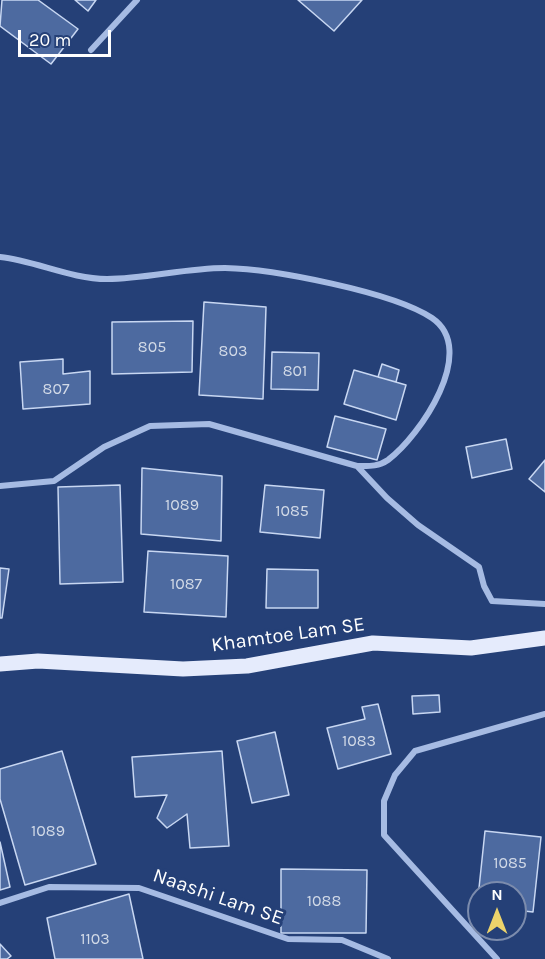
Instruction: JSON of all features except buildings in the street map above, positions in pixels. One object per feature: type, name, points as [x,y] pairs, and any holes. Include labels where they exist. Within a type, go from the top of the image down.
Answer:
[{"type":"main road","name":"Khamtoe Lam SE","points":[[0,664],[38,661],[194,669],[247,666],[373,643],[471,648],[545,638]]},
{"type":"street","points":[[91,50],[136,0]]},
{"type":"street","points":[[0,257],[104,279],[223,268],[291,275],[400,303],[432,318],[445,332],[451,347],[447,375],[427,415],[416,432],[387,461],[375,466],[357,466],[209,424],[175,423],[150,426],[129,435],[104,447],[54,481],[0,486]]},
{"type":"street","points":[[357,466],[418,525],[479,567],[483,586],[492,601],[545,604]]},
{"type":"street","points":[[496,959],[384,835],[384,801],[395,775],[415,751],[545,714]]},
{"type":"street","name":"Naashi Lam SE","points":[[0,903],[49,887],[139,888],[288,939],[342,940],[388,959]]}]
